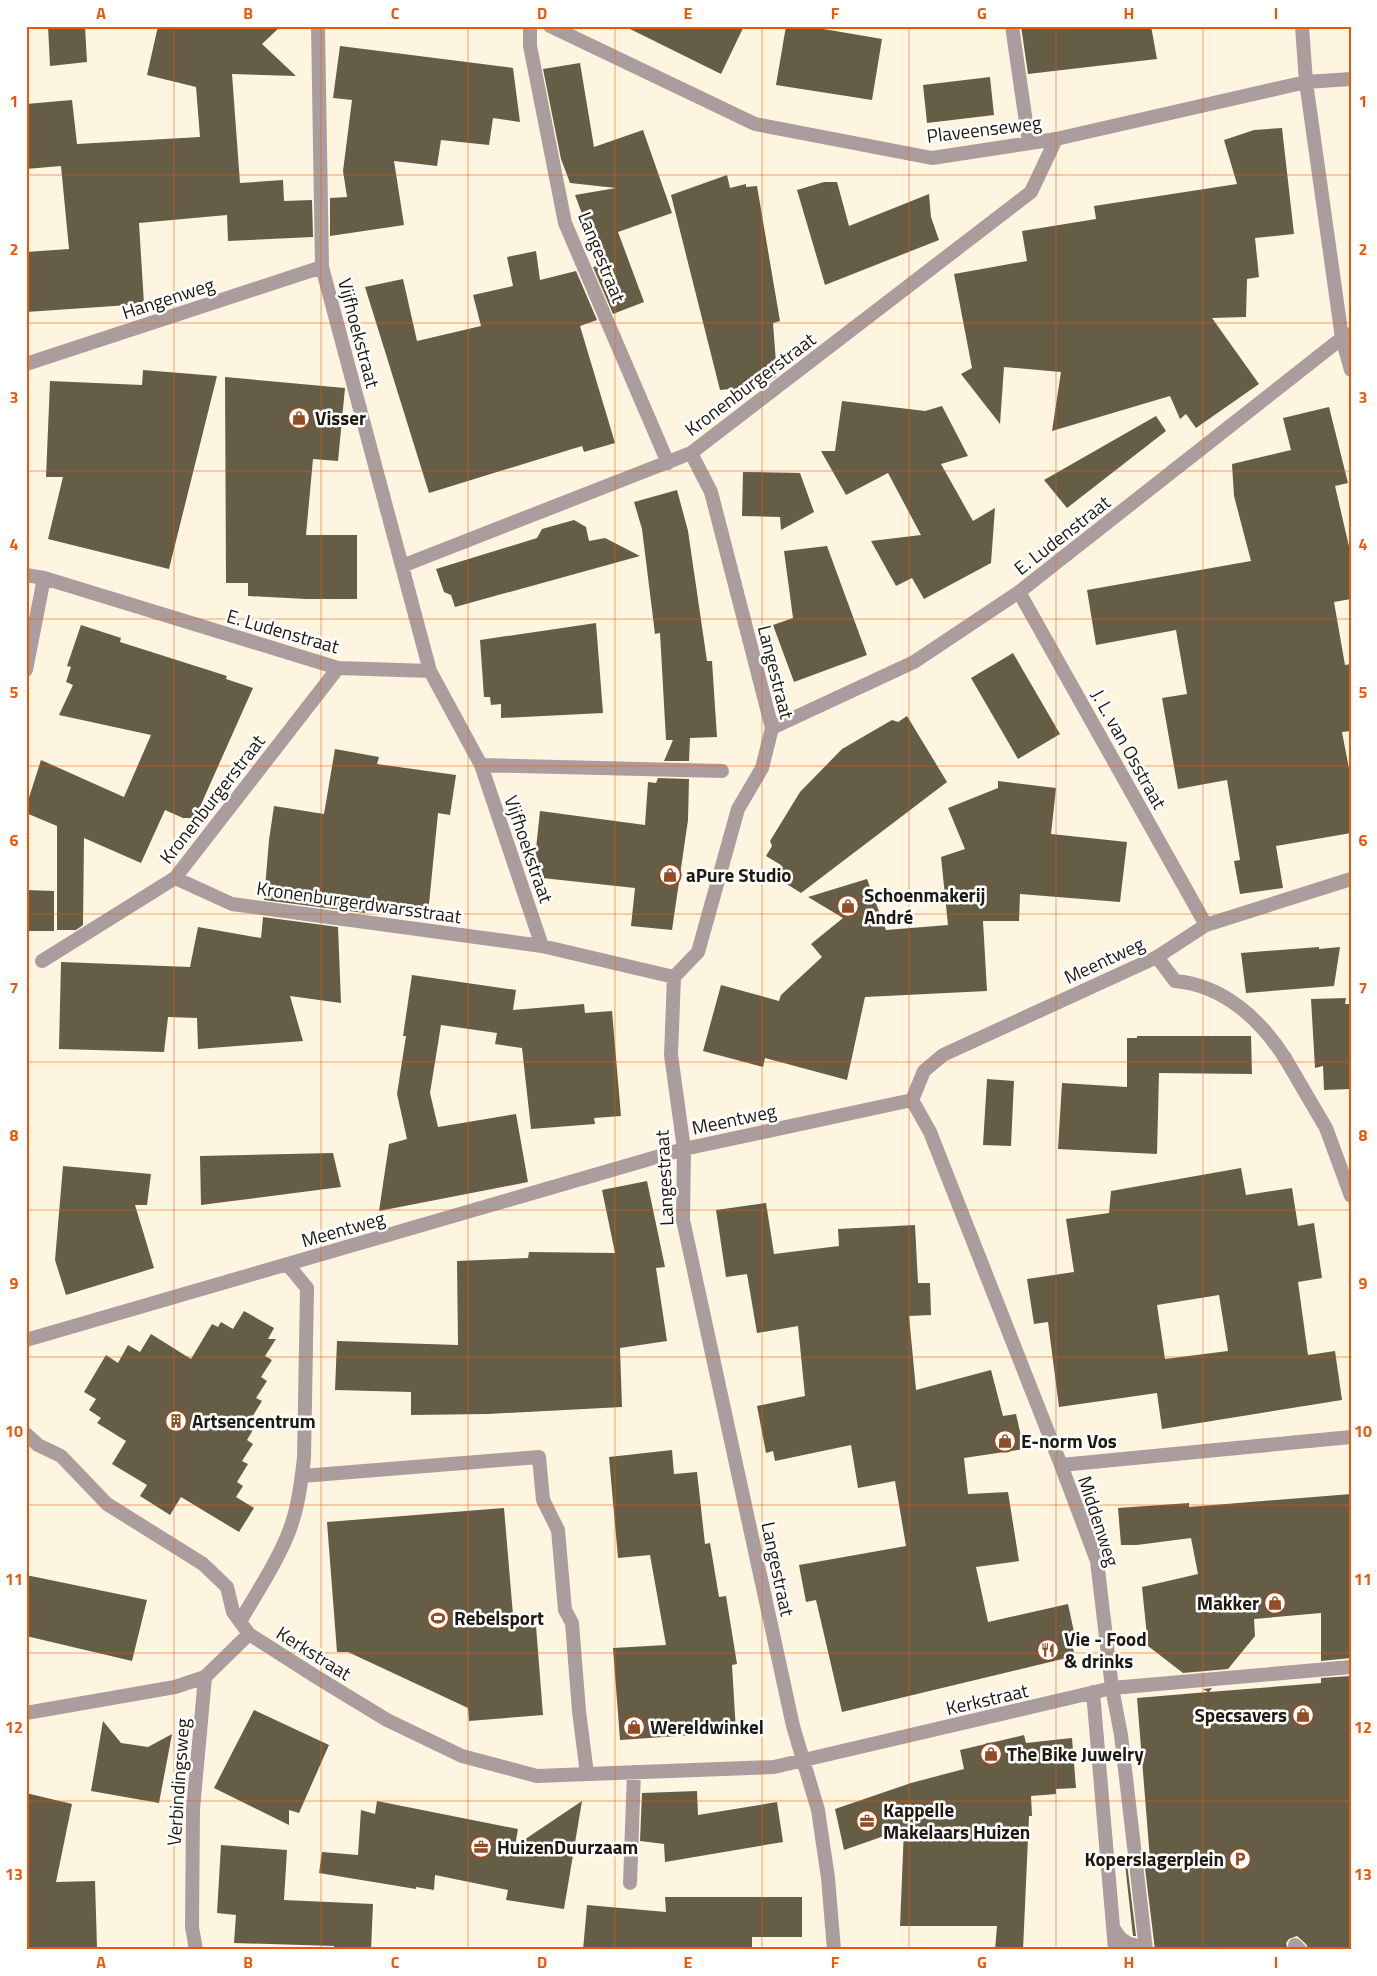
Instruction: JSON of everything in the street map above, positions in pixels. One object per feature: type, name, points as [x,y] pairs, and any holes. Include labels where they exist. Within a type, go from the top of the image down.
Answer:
[{"type":"street","name":"Vijfhoekstraat","points":[[318,26],[322,266],[430,670]]},
{"type":"street","name":"Langestraat","points":[[530,26],[530,46],[565,223],[668,463]]},
{"type":"street","name":"Plaveenseweg","points":[[550,26],[755,124],[932,158],[1056,139],[1306,82],[1351,79]]},
{"type":"street","points":[[1012,26],[1029,143]]},
{"type":"street","points":[[1302,26],[1306,82],[1351,370]]},
{"type":"street","name":"Kronenburgerstraat","points":[[402,566],[692,453],[1031,192],[1056,139]]},
{"type":"street","name":"Hangenweg","points":[[26,364],[322,266]]},
{"type":"street","name":"E. Ludenstraat","points":[[772,728],[914,662],[1020,592],[1346,336]]},
{"type":"street","name":"Langestraat","points":[[692,453],[711,492],[772,728],[762,768],[738,809],[698,952],[674,977],[671,1055],[684,1149],[683,1220],[791,1718],[818,1810],[828,1878],[834,1950]]},
{"type":"street","name":"E. Ludenstraat","points":[[26,575],[44,578],[338,668],[430,670]]},
{"type":"street","points":[[26,670],[44,578]]},
{"type":"street","name":"J. L. van Osstraat","points":[[1020,592],[1206,925]]},
{"type":"street","name":"Kronenburgerstraat","points":[[42,961],[175,878],[338,668]]},
{"type":"street","points":[[430,670],[481,765],[722,771]]},
{"type":"street","name":"Vijfhoekstraat","points":[[481,765],[542,946]]},
{"type":"street","name":"Kronenburgerdwarsstraat","points":[[175,878],[232,904],[542,946]]},
{"type":"street","name":"Meentweg","points":[[26,1340],[684,1149],[912,1100],[924,1071],[943,1054],[1157,957],[1206,925],[1351,879]]},
{"type":"street","points":[[542,946],[674,977]]},
{"type":"street","points":[[1157,957],[1175,981],[1202,986],[1223,995],[1234,1002],[1263,1030],[1285,1058],[1326,1128],[1351,1196]]},
{"type":"street","name":"Middenweg","points":[[912,1100],[930,1132],[1062,1465],[1097,1561],[1112,1688],[1121,1735],[1140,1948]]},
{"type":"street","points":[[240,1622],[289,1533],[302,1476],[304,1458],[307,1288],[288,1265]]},
{"type":"street","name":"Kerkstraat","points":[[26,1434],[38,1446],[61,1456],[107,1504],[203,1564],[227,1587],[233,1612],[249,1634],[387,1720],[462,1756],[537,1776],[774,1768],[1112,1688],[1351,1667]]},
{"type":"street","points":[[1062,1465],[1351,1437]]},
{"type":"street","points":[[302,1476],[538,1457],[543,1500],[558,1530],[565,1610],[572,1623],[579,1711],[587,1774]]},
{"type":"street","points":[[26,1713],[175,1687],[205,1677],[249,1634]]},
{"type":"street","name":"Verbindingsweg","points":[[196,1950],[192,1927],[193,1809],[205,1677]]},
{"type":"street","points":[[1093,1692],[1115,1950]]},
{"type":"street","points":[[630,1883],[634,1772]]},
{"type":"street","points":[[1114,1929],[1127,1944],[1140,1948]]},
{"type":"building","points":[[48,26],[85,26],[87,62],[50,66]]},
{"type":"building","points":[[158,26],[281,26],[262,44],[296,76],[232,74],[240,183],[283,180],[284,201],[312,200],[313,237],[228,241],[227,215],[139,223],[144,304],[26,312],[26,252],[69,249],[61,166],[26,169],[26,104],[72,100],[77,144],[200,137],[196,87],[147,75]]},
{"type":"building","points":[[624,26],[744,26],[721,74]]},
{"type":"building","points":[[786,26],[806,26],[882,39],[872,100],[776,85]]},
{"type":"building","points":[[1021,26],[1151,26],[1157,59],[1028,74]]},
{"type":"building","points":[[340,46],[513,68],[520,122],[493,118],[489,145],[441,140],[437,166],[394,161],[404,225],[330,236],[330,198],[347,197],[343,171],[352,100],[333,98]]},
{"type":"building","points":[[580,63],[594,147],[643,130],[672,213],[618,232],[644,302],[613,314],[593,267],[601,265],[575,195],[616,188],[570,183],[561,159],[543,69]]},
{"type":"building","points":[[990,77],[994,115],[927,123],[923,85]]},
{"type":"building","points":[[1282,128],[1294,234],[1255,238],[1259,277],[1247,279],[1246,317],[1212,318],[1259,384],[1196,428],[1186,414],[1180,419],[1170,396],[1052,431],[1061,372],[1004,367],[1000,424],[961,374],[972,368],[954,274],[1027,261],[1022,231],[1096,219],[1094,206],[1237,184],[1224,140],[1254,130]]},
{"type":"building","points":[[727,175],[730,188],[746,184],[746,187],[757,186],[780,321],[773,323],[777,376],[770,381],[752,382],[752,387],[720,390],[671,195]]},
{"type":"building","points":[[824,182],[837,182],[849,226],[929,194],[931,217],[939,240],[825,285],[797,190]]},
{"type":"building","points":[[536,251],[540,280],[576,271],[597,320],[580,326],[615,443],[584,452],[582,446],[429,493],[365,287],[403,279],[417,341],[481,326],[473,295],[513,286],[507,257]]},
{"type":"building","points":[[143,370],[217,376],[169,569],[48,539],[63,477],[46,477],[50,381],[142,385]]},
{"type":"building","points":[[225,377],[345,388],[338,461],[313,459],[306,535],[357,535],[357,599],[248,596],[248,583],[226,583]]},
{"type":"building","points":[[842,401],[925,411],[942,406],[968,456],[941,464],[973,521],[995,508],[991,563],[924,599],[912,578],[896,586],[871,541],[921,535],[888,473],[846,495],[821,451],[835,451]]},
{"type":"building","points":[[1329,407],[1348,483],[1335,486],[1351,555],[1351,599],[1334,602],[1345,665],[1351,664],[1351,731],[1342,732],[1351,779],[1351,833],[1276,846],[1283,888],[1240,894],[1234,861],[1240,860],[1227,780],[1178,789],[1162,698],[1187,694],[1176,630],[1096,645],[1087,590],[1251,561],[1234,496],[1232,464],[1291,450],[1283,418]]},
{"type":"building","points":[[1156,416],[1166,431],[1067,508],[1044,480]]},
{"type":"building","points":[[743,472],[800,473],[814,512],[781,530],[780,517],[742,516]]},
{"type":"building","points":[[677,490],[688,531],[707,661],[712,661],[717,737],[690,738],[689,761],[664,761],[673,740],[666,740],[660,633],[655,634],[642,529],[634,502]]},
{"type":"building","points":[[574,520],[586,527],[589,541],[605,538],[640,556],[455,607],[451,595],[444,592],[436,569],[537,538],[542,529]]},
{"type":"building","points":[[827,546],[867,655],[794,682],[773,625],[793,618],[784,551]]},
{"type":"building","points":[[596,623],[603,713],[501,718],[501,704],[491,705],[490,697],[484,697],[480,640]]},
{"type":"building","points":[[81,625],[121,638],[120,642],[227,676],[226,679],[253,688],[195,818],[183,818],[165,810],[141,863],[84,838],[83,925],[76,930],[57,930],[57,826],[26,813],[26,807],[41,760],[124,797],[151,735],[59,715],[73,685],[66,682],[71,667],[67,666]]},
{"type":"building","points":[[1013,653],[1060,734],[1018,759],[971,678]]},
{"type":"building","points":[[907,716],[947,782],[801,893],[774,876],[781,865],[766,856],[772,846],[770,841],[800,792],[842,749],[892,720],[898,722]]},
{"type":"building","points":[[335,749],[379,757],[377,764],[456,775],[450,815],[438,813],[428,914],[366,908],[365,913],[264,900],[274,806],[324,814]]},
{"type":"building","points":[[658,778],[689,779],[688,820],[672,930],[631,926],[635,888],[533,877],[540,811],[645,825],[648,782],[656,783]]},
{"type":"building","points":[[998,781],[1056,788],[1051,834],[1127,842],[1120,902],[1020,894],[1019,921],[983,921],[987,991],[865,997],[847,1080],[765,1058],[763,1067],[703,1051],[721,985],[779,1001],[781,995],[822,957],[811,944],[843,918],[808,897],[867,879],[886,930],[948,925],[941,857],[965,849],[948,808],[998,788]]},
{"type":"building","points":[[26,890],[54,891],[54,931],[26,931]]},
{"type":"building","points":[[263,917],[338,927],[341,1003],[290,996],[303,1041],[198,1049],[197,1018],[168,1017],[164,1052],[59,1049],[61,962],[190,967],[198,927],[261,938]]},
{"type":"building","points":[[1319,947],[1319,949],[1340,947],[1334,986],[1246,993],[1241,953]]},
{"type":"building","points":[[412,975],[516,990],[513,1010],[584,1004],[585,1013],[612,1011],[621,1116],[594,1118],[595,1124],[531,1129],[522,1048],[495,1044],[497,1033],[441,1025],[430,1093],[438,1127],[516,1114],[528,1182],[379,1211],[389,1144],[407,1139],[397,1094],[406,1036],[403,1036]]},
{"type":"building","points":[[1346,998],[1345,1004],[1351,1004],[1351,1089],[1324,1090],[1323,1066],[1315,1068],[1311,999]]},
{"type":"building","points":[[1137,1036],[1251,1036],[1252,1074],[1159,1073],[1157,1154],[1058,1149],[1062,1083],[1127,1087],[1127,1038],[1137,1038]]},
{"type":"building","points":[[987,1079],[1014,1081],[1011,1146],[983,1145]]},
{"type":"building","points":[[333,1153],[341,1187],[201,1205],[200,1156]]},
{"type":"building","points":[[63,1166],[151,1174],[147,1205],[135,1205],[154,1268],[66,1295],[55,1260]]},
{"type":"building","points":[[1241,1168],[1246,1195],[1292,1188],[1298,1226],[1314,1223],[1322,1278],[1298,1282],[1308,1355],[1335,1351],[1342,1400],[1162,1429],[1157,1393],[1059,1407],[1048,1322],[1034,1324],[1027,1279],[1074,1272],[1066,1219],[1109,1213],[1111,1191]],"holes":[[[1219,1295],[1228,1351],[1165,1359],[1157,1305]]]},
{"type":"building","points":[[647,1181],[665,1267],[656,1268],[667,1341],[620,1348],[622,1407],[488,1414],[411,1415],[411,1392],[335,1390],[337,1341],[458,1345],[457,1261],[528,1258],[529,1252],[615,1253],[602,1190]]},
{"type":"building","points":[[766,1203],[774,1254],[839,1246],[838,1229],[915,1225],[918,1283],[930,1283],[931,1315],[909,1316],[916,1390],[991,1370],[1003,1416],[1016,1414],[1024,1449],[964,1458],[968,1494],[1008,1492],[1019,1561],[976,1567],[988,1622],[1068,1604],[1074,1632],[1069,1633],[1075,1656],[842,1712],[816,1600],[806,1602],[799,1565],[906,1546],[895,1481],[858,1488],[851,1445],[775,1461],[773,1451],[766,1453],[757,1406],[805,1396],[798,1326],[757,1333],[747,1274],[726,1277],[716,1210]]},
{"type":"building","name":"Artsencentrum","points":[[244,1311],[274,1328],[268,1339],[276,1339],[265,1356],[272,1360],[261,1377],[267,1381],[256,1398],[262,1401],[251,1419],[257,1423],[247,1440],[253,1444],[242,1461],[248,1464],[237,1482],[243,1486],[236,1497],[254,1508],[239,1532],[181,1497],[170,1515],[140,1496],[147,1485],[112,1464],[126,1441],[97,1423],[101,1418],[89,1410],[96,1399],[84,1392],[106,1355],[118,1363],[128,1345],[140,1352],[151,1334],[191,1359],[212,1324],[218,1327],[221,1322],[233,1329]]},
{"type":"building","points":[[672,1450],[674,1474],[697,1472],[705,1544],[710,1543],[719,1597],[726,1596],[737,1664],[732,1665],[736,1732],[620,1740],[613,1648],[666,1645],[650,1555],[618,1558],[609,1457]]},
{"type":"building","points":[[1351,1494],[1351,1658],[1321,1661],[1321,1613],[1254,1619],[1255,1636],[1228,1669],[1183,1673],[1148,1646],[1142,1587],[1198,1574],[1191,1538],[1137,1545],[1121,1545],[1118,1508],[1189,1503],[1189,1507]]},
{"type":"building","points":[[504,1508],[513,1615],[535,1613],[543,1715],[469,1721],[468,1708],[348,1652],[337,1652],[327,1522]]},
{"type":"building","points":[[26,1575],[147,1600],[132,1661],[26,1636]]},
{"type":"building","name":"Koperslagerplein","points":[[1351,1676],[1351,1950],[1309,1950],[1306,1944],[1297,1936],[1289,1939],[1286,1943],[1288,1950],[1155,1950],[1144,1860],[1150,1859],[1137,1698],[1208,1692],[1203,1689],[1212,1688],[1209,1692],[1321,1683],[1321,1678]]},
{"type":"building","points":[[254,1710],[329,1745],[299,1813],[289,1810],[289,1825],[214,1788]]},
{"type":"building","points":[[103,1721],[121,1743],[148,1747],[172,1734],[159,1803],[91,1791]]},
{"type":"building","points":[[1024,1735],[1026,1743],[1072,1738],[1076,1788],[1056,1789],[1056,1794],[1031,1796],[1032,1816],[1029,1816],[1023,1950],[995,1950],[997,1926],[900,1926],[904,1829],[844,1850],[835,1809],[911,1783],[964,1769],[960,1750]]},
{"type":"building","points":[[697,1791],[698,1815],[777,1802],[783,1842],[665,1862],[664,1844],[640,1841],[642,1793]]},
{"type":"building","points":[[26,1793],[72,1804],[56,1882],[95,1881],[97,1948],[26,1950]]},
{"type":"building","points":[[377,1801],[518,1829],[515,1846],[582,1801],[564,1909],[506,1900],[508,1890],[435,1875],[434,1890],[416,1887],[416,1889],[319,1873],[322,1852],[358,1855],[361,1810],[375,1814]]},
{"type":"building","points":[[221,1845],[287,1850],[284,1900],[373,1904],[371,1950],[334,1950],[334,1946],[234,1943],[236,1915],[217,1913]]},
{"type":"building","points":[[1127,1863],[1136,1936],[1133,1936],[1125,1864]]},
{"type":"building","points":[[665,1897],[802,1897],[802,1937],[752,1937],[752,1950],[583,1950],[587,1905],[666,1912]]},
{"type":"place","name":"Visser","points":[[299,418]]},
{"type":"place","name":"aPure Studio","points":[[670,875]]},
{"type":"place","name":"Schoenmakerij André","points":[[848,906]]},
{"type":"place","name":"Artsencentrum","points":[[176,1421]]},
{"type":"place","name":"E-norm Vos","points":[[1005,1441]]},
{"type":"place","name":"Makker","points":[[1275,1603]]},
{"type":"place","name":"Rebelsport","points":[[438,1618]]},
{"type":"place","name":"Vie - Food & drinks","points":[[1048,1650]]},
{"type":"place","name":"Specsavers","points":[[1303,1715]]},
{"type":"place","name":"Wereldwinkel","points":[[634,1727]]},
{"type":"place","name":"The Bike Juwelry","points":[[991,1754]]},
{"type":"place","name":"Kappelle Makelaars Huizen","points":[[867,1821]]},
{"type":"place","name":"HuizenDuurzaam","points":[[481,1847]]},
{"type":"place","name":"Koperslagerplein","points":[[1240,1859]]}]
